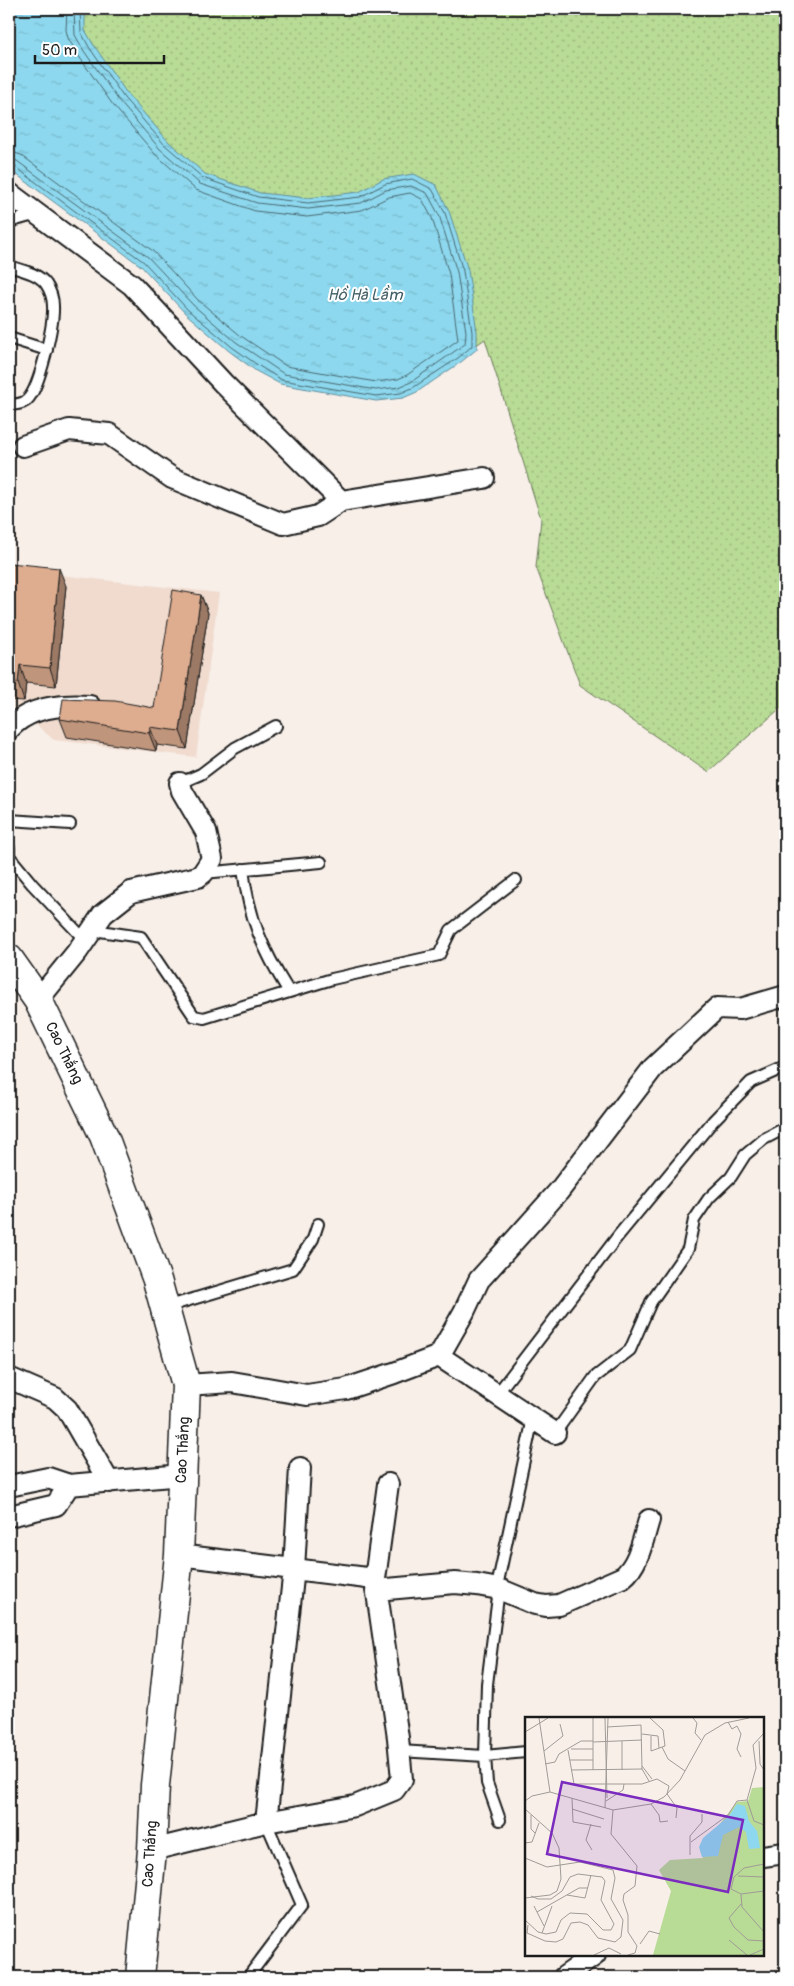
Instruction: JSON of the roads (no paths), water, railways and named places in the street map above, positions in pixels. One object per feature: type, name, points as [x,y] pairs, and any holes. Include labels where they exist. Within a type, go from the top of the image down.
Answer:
[{"type":"main road","name":"Cao Thắng","points":[[9,959],[38,1000],[104,1136],[157,1280],[186,1386],[179,1554],[155,1785],[152,1850],[140,1977]]},
{"type":"street","points":[[9,193],[132,285],[223,382],[341,501]]},
{"type":"street","points":[[23,446],[68,430],[109,434],[172,478],[283,524],[318,516],[341,501],[484,478]]},
{"type":"street","points":[[9,729],[17,720],[43,708],[75,705],[110,707]]},
{"type":"street","points":[[38,1000],[103,914],[131,892],[198,877],[203,873],[212,859],[206,832],[182,791],[180,783]]},
{"type":"street","points":[[186,1386],[232,1382],[307,1395],[346,1389],[439,1356],[464,1312],[479,1280],[559,1191],[653,1068],[716,1008],[740,1009],[785,996]]},
{"type":"street","points":[[439,1356],[555,1433]]},
{"type":"street","points":[[9,1378],[55,1398],[68,1409],[109,1482]]},
{"type":"street","points":[[266,1822],[294,1569],[300,1468]]},
{"type":"street","points":[[9,1486],[48,1478],[69,1485],[182,1475]]},
{"type":"street","points":[[152,1850],[266,1822],[355,1806],[394,1790],[402,1779],[375,1584],[388,1484]]},
{"type":"street","points":[[9,1516],[56,1505],[69,1485]]},
{"type":"street","points":[[179,1554],[294,1569],[375,1584],[455,1583],[477,1585],[499,1590],[535,1604],[546,1606],[559,1605],[623,1577],[634,1565],[649,1520]]},
{"type":"street","points":[[764,1856],[785,1853]]},
{"type":"street","points":[[564,1977],[594,1956]]},
{"type":"lane","points":[[9,222],[37,214]]},
{"type":"lane","points":[[9,266],[37,276],[45,283],[51,293],[54,305],[47,350],[34,392],[26,402],[9,404]]},
{"type":"lane","points":[[9,338],[47,350]]},
{"type":"lane","points":[[180,783],[201,774],[235,748],[276,726]]},
{"type":"lane","points":[[9,823],[70,824]]},
{"type":"lane","points":[[9,848],[10,856],[32,884],[89,934],[100,931],[141,937],[194,1016],[204,1018],[332,979],[439,955],[451,930],[516,880]]},
{"type":"lane","points":[[203,873],[321,862]]},
{"type":"lane","points":[[243,869],[247,899],[255,926],[271,962],[289,992]]},
{"type":"lane","points":[[497,1394],[618,1236],[714,1121],[751,1082],[785,1067]]},
{"type":"lane","points":[[555,1433],[595,1377],[630,1350],[651,1302],[688,1250],[694,1220],[709,1198],[731,1177],[745,1155],[764,1139],[785,1128]]},
{"type":"lane","points":[[165,1307],[293,1269],[313,1238],[318,1224]]},
{"type":"lane","points":[[500,1820],[487,1784],[485,1756],[487,1684],[499,1590],[498,1582],[533,1418]]},
{"type":"lane","points":[[399,1751],[485,1756],[525,1752]]},
{"type":"lane","points":[[248,1977],[302,1905],[266,1822]]},
{"type":"water","name":"Hồ Hà Lầm","points":[[9,9],[85,9],[85,30],[128,95],[168,141],[205,174],[260,193],[308,198],[359,192],[383,179],[414,174],[436,185],[449,211],[468,270],[477,332],[477,349],[417,392],[403,398],[376,401],[280,384],[256,371],[229,351],[185,313],[141,266],[9,169]]}]
